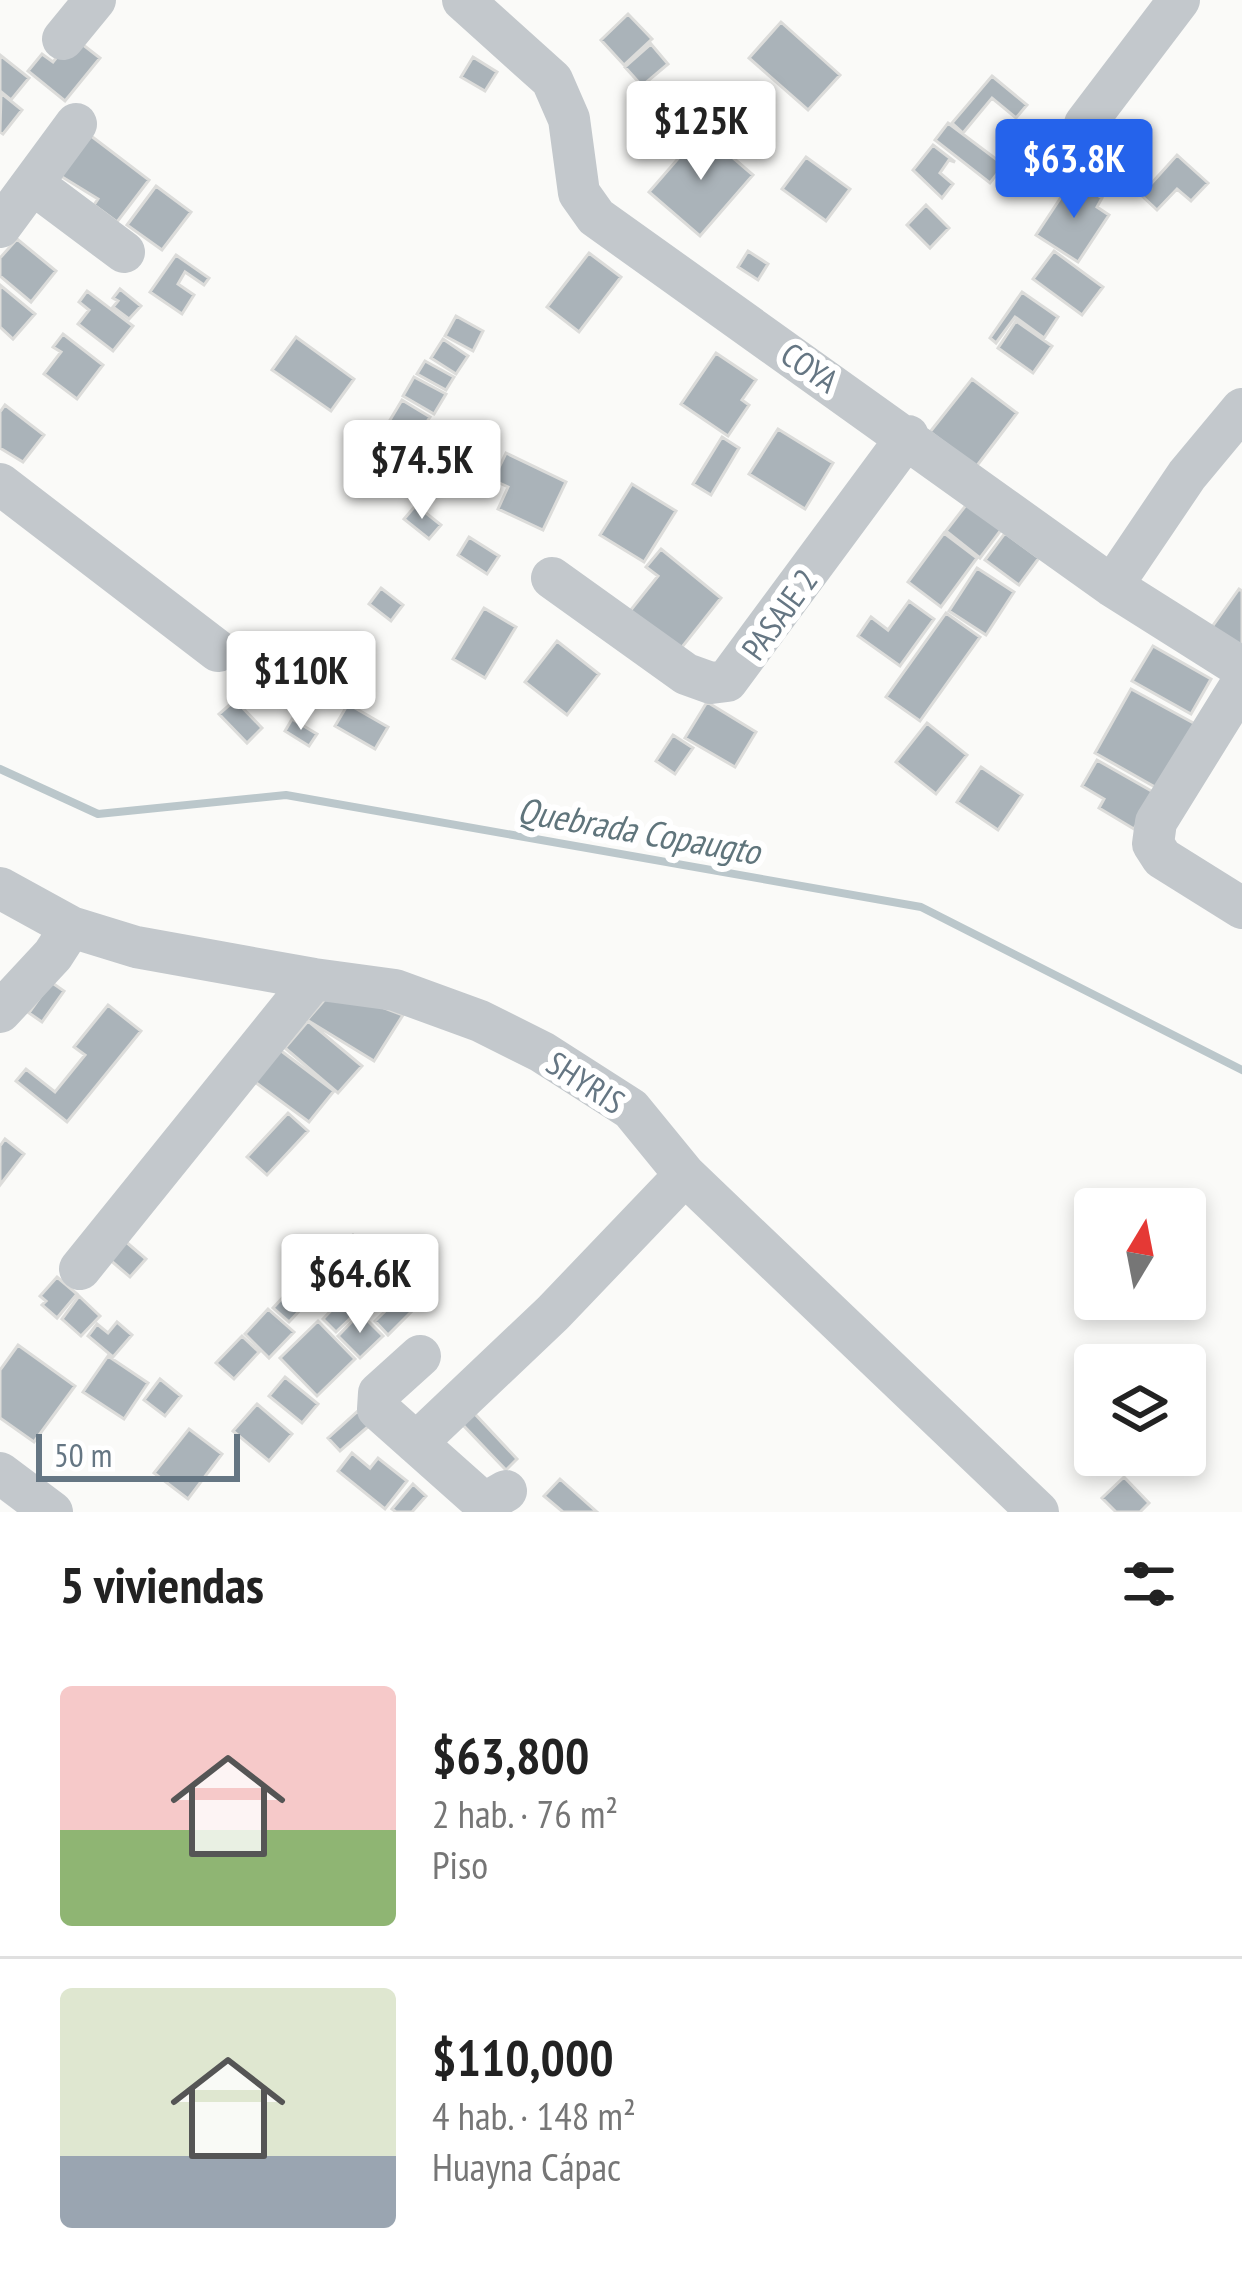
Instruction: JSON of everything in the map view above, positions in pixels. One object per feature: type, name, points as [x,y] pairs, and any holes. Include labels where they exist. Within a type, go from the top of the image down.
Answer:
[{"type":"street","points":[[63,39],[95,0]]},
{"type":"street","name":"COYA","points":[[463,0],[552,80],[568,119],[579,193],[596,217],[1112,586],[1242,668]]},
{"type":"street","points":[[1084,124],[1179,0]]},
{"type":"street","points":[[0,227],[76,124]]},
{"type":"street","points":[[33,184],[124,252]]},
{"type":"street","points":[[1112,586],[1187,475],[1242,409]]},
{"type":"street","name":"PASAJE 2","points":[[552,578],[686,674],[711,683],[727,681],[908,436]]},
{"type":"street","points":[[0,484],[218,651]]},
{"type":"street","points":[[1242,683],[1156,822],[1153,844],[1162,858],[1242,908]]},
{"type":"street","name":"SHYRIS","points":[[0,888],[71,927],[136,947],[395,990],[480,1021],[542,1052],[631,1109],[685,1175],[1038,1512]]},
{"type":"street","points":[[0,1012],[53,955],[71,927]]},
{"type":"street","points":[[80,1269],[314,980]]},
{"type":"street","points":[[416,1443],[553,1313],[685,1175]]},
{"type":"street","points":[[420,1357],[379,1393],[378,1409],[478,1498],[492,1499],[506,1491]]},
{"type":"street","points":[[0,1473],[52,1512]]},
{"type":"building","points":[[628,14],[652,39],[624,65],[601,40]]},
{"type":"building","points":[[781,22],[840,75],[808,110],[749,58]]},
{"type":"building","points":[[73,37],[100,58],[65,101],[28,71],[42,54],[53,62]]},
{"type":"building","points":[[651,44],[668,64],[642,86],[625,67]]},
{"type":"building","points":[[0,55],[29,78],[11,100],[0,91]]},
{"type":"building","points":[[473,57],[497,72],[485,91],[461,77]]},
{"type":"building","points":[[992,76],[1027,105],[1016,118],[992,98],[963,133],[952,123]]},
{"type":"building","points":[[1,93],[22,110],[3,134],[0,132]]},
{"type":"building","points":[[948,123],[1004,165],[990,183],[935,140]]},
{"type":"building","points":[[78,126],[149,180],[117,222],[94,205],[98,199],[59,175]]},
{"type":"building","points":[[702,131],[753,175],[700,236],[649,192]]},
{"type":"building","points":[[933,145],[955,162],[949,160],[940,173],[953,184],[942,198],[913,170]]},
{"type":"building","points":[[1177,155],[1208,183],[1191,201],[1177,189],[1157,210],[1141,195]]},
{"type":"building","points":[[806,157],[850,189],[826,221],[782,189]]},
{"type":"building","points":[[1073,179],[1102,198],[1097,207],[1109,215],[1078,262],[1036,235]]},
{"type":"building","points":[[156,186],[191,212],[162,250],[127,225]]},
{"type":"building","points":[[926,205],[949,228],[930,248],[907,225]]},
{"type":"building","points":[[17,239],[56,271],[31,302],[0,276],[0,258]]},
{"type":"building","points":[[748,251],[768,264],[758,280],[738,267]]},
{"type":"building","points":[[1054,251],[1103,287],[1082,315],[1033,279]]},
{"type":"building","points":[[589,253],[621,277],[579,332],[547,307]]},
{"type":"building","points":[[176,255],[209,278],[204,285],[185,272],[178,284],[194,295],[182,314],[150,292]]},
{"type":"building","points":[[0,285],[35,314],[13,339],[0,327]]},
{"type":"building","points":[[120,289],[141,306],[129,319],[113,307]]},
{"type":"building","points":[[87,291],[133,326],[113,351],[78,324],[89,310],[79,302]]},
{"type":"building","points":[[1022,292],[1058,317],[1044,338],[1015,317],[996,343],[990,338]]},
{"type":"building","points":[[456,316],[483,331],[473,351],[445,336]]},
{"type":"building","points":[[1016,321],[1052,346],[1033,373],[998,348]]},
{"type":"building","points":[[63,334],[103,365],[77,399],[44,374],[61,352],[53,347]]},
{"type":"building","points":[[296,337],[354,379],[331,411],[272,370]]},
{"type":"building","points":[[443,339],[468,356],[456,374],[431,358]]},
{"type":"building","points":[[716,353],[756,380],[742,400],[749,405],[728,436],[681,404]]},
{"type":"building","points":[[425,361],[454,377],[446,390],[417,374]]},
{"type":"building","points":[[414,377],[446,394],[434,414],[403,396]]},
{"type":"building","points":[[972,379],[1017,413],[976,467],[930,432]]},
{"type":"building","points":[[402,400],[430,417],[417,437],[390,420]]},
{"type":"building","points":[[5,405],[44,435],[23,462],[0,448],[0,412]]},
{"type":"building","points":[[389,424],[415,439],[405,454],[379,439]]},
{"type":"building","points":[[778,429],[833,463],[805,509],[749,474]]},
{"type":"building","points":[[722,437],[739,448],[711,495],[693,484]]},
{"type":"building","points":[[506,453],[566,482],[543,530],[498,509],[508,487],[493,480]]},
{"type":"building","points":[[632,484],[676,511],[644,562],[600,535]]},
{"type":"building","points":[[970,500],[1004,526],[980,558],[946,531]]},
{"type":"building","points":[[416,505],[441,525],[429,539],[404,519]]},
{"type":"building","points":[[944,533],[977,558],[941,607],[908,582]]},
{"type":"building","points":[[1005,533],[1039,558],[1019,585],[985,560]]},
{"type":"building","points":[[469,537],[499,556],[487,574],[458,555]]},
{"type":"building","points":[[661,549],[721,598],[675,656],[626,616],[658,576],[646,567]]},
{"type":"building","points":[[977,568],[1014,592],[986,635],[949,611]]},
{"type":"building","points":[[381,588],[403,605],[391,621],[369,604]]},
{"type":"building","points":[[1242,591],[1242,648],[1212,627]]},
{"type":"building","points":[[909,601],[934,619],[900,666],[858,636],[871,617],[888,630]]},
{"type":"building","points":[[484,608],[516,627],[485,678],[453,659]]},
{"type":"building","points":[[946,613],[980,637],[920,721],[886,697]]},
{"type":"building","points":[[557,641],[599,674],[567,715],[525,682]]},
{"type":"building","points":[[1153,646],[1211,679],[1191,714],[1132,681]]},
{"type":"building","points":[[333,652],[355,667],[328,705],[307,690]]},
{"type":"building","points":[[1131,689],[1199,726],[1162,791],[1095,753]]},
{"type":"building","points":[[235,700],[262,728],[247,743],[219,714]]},
{"type":"building","points":[[707,702],[756,732],[735,767],[685,738]]},
{"type":"building","points":[[348,704],[388,727],[375,749],[335,726]]},
{"type":"building","points":[[292,719],[317,734],[309,746],[285,731]]},
{"type":"building","points":[[927,723],[967,755],[936,794],[896,762]]},
{"type":"building","points":[[673,735],[693,748],[675,774],[656,761]]},
{"type":"building","points":[[1097,760],[1155,793],[1134,829],[1099,808],[1104,799],[1082,786]]},
{"type":"building","points":[[981,767],[1022,795],[998,830],[957,802]]},
{"type":"building","points":[[51,982],[64,991],[42,1022],[29,1013]]},
{"type":"building","points":[[334,989],[403,1015],[374,1061],[307,1020]]},
{"type":"building","points":[[108,1005],[141,1031],[67,1122],[16,1081],[26,1069],[55,1092],[85,1055],[74,1047]]},
{"type":"building","points":[[308,1021],[362,1066],[338,1093],[285,1048]]},
{"type":"building","points":[[280,1050],[334,1091],[309,1122],[255,1082]]},
{"type":"building","points":[[288,1113],[308,1131],[267,1175],[247,1157]]},
{"type":"building","points":[[5,1139],[24,1154],[0,1185],[0,1146]]},
{"type":"building","points":[[353,1235],[367,1247],[350,1266],[336,1254]]},
{"type":"building","points":[[125,1241],[146,1259],[130,1277],[109,1259]]},
{"type":"building","points":[[322,1251],[336,1262],[303,1303],[288,1291]]},
{"type":"building","points":[[338,1264],[356,1280],[341,1296],[323,1281]]},
{"type":"building","points":[[57,1277],[77,1294],[57,1318],[42,1305],[46,1301],[40,1296]]},
{"type":"building","points":[[418,1279],[431,1292],[388,1335],[375,1321]]},
{"type":"building","points":[[286,1294],[302,1308],[289,1322],[273,1308]]},
{"type":"building","points":[[346,1295],[360,1309],[336,1332],[323,1319]]},
{"type":"building","points":[[79,1296],[100,1316],[81,1336],[62,1319]]},
{"type":"building","points":[[268,1309],[294,1332],[269,1358],[245,1334]]},
{"type":"building","points":[[360,1313],[383,1336],[360,1358],[338,1336]]},
{"type":"building","points":[[318,1321],[355,1359],[317,1396],[280,1358]]},
{"type":"building","points":[[117,1322],[132,1335],[113,1357],[88,1336],[97,1324],[108,1333]]},
{"type":"building","points":[[242,1336],[259,1352],[234,1379],[216,1363]]},
{"type":"building","points":[[18,1345],[75,1386],[34,1442],[0,1418],[0,1370]]},
{"type":"building","points":[[108,1356],[148,1383],[124,1419],[83,1392]]},
{"type":"building","points":[[285,1377],[318,1404],[302,1423],[269,1396]]},
{"type":"building","points":[[160,1379],[181,1396],[165,1416],[144,1400]]},
{"type":"building","points":[[257,1404],[292,1434],[269,1461],[233,1431]]},
{"type":"building","points":[[358,1411],[370,1425],[340,1451],[328,1438]]},
{"type":"building","points":[[474,1413],[517,1459],[506,1470],[462,1424]]},
{"type":"building","points":[[189,1429],[222,1454],[188,1499],[154,1473]]},
{"type":"building","points":[[352,1453],[370,1468],[378,1458],[407,1481],[385,1509],[338,1471]]},
{"type":"building","points":[[1124,1477],[1149,1503],[1140,1512],[1116,1512],[1102,1498]]},
{"type":"building","points":[[560,1479],[597,1512],[563,1512],[544,1496]]},
{"type":"building","points":[[413,1484],[426,1496],[412,1512],[396,1512],[392,1509]]},
{"type":"waterway","name":"Quebrada Copaugto","points":[[0,769],[98,814],[286,795],[921,907],[1242,1070]]}]
